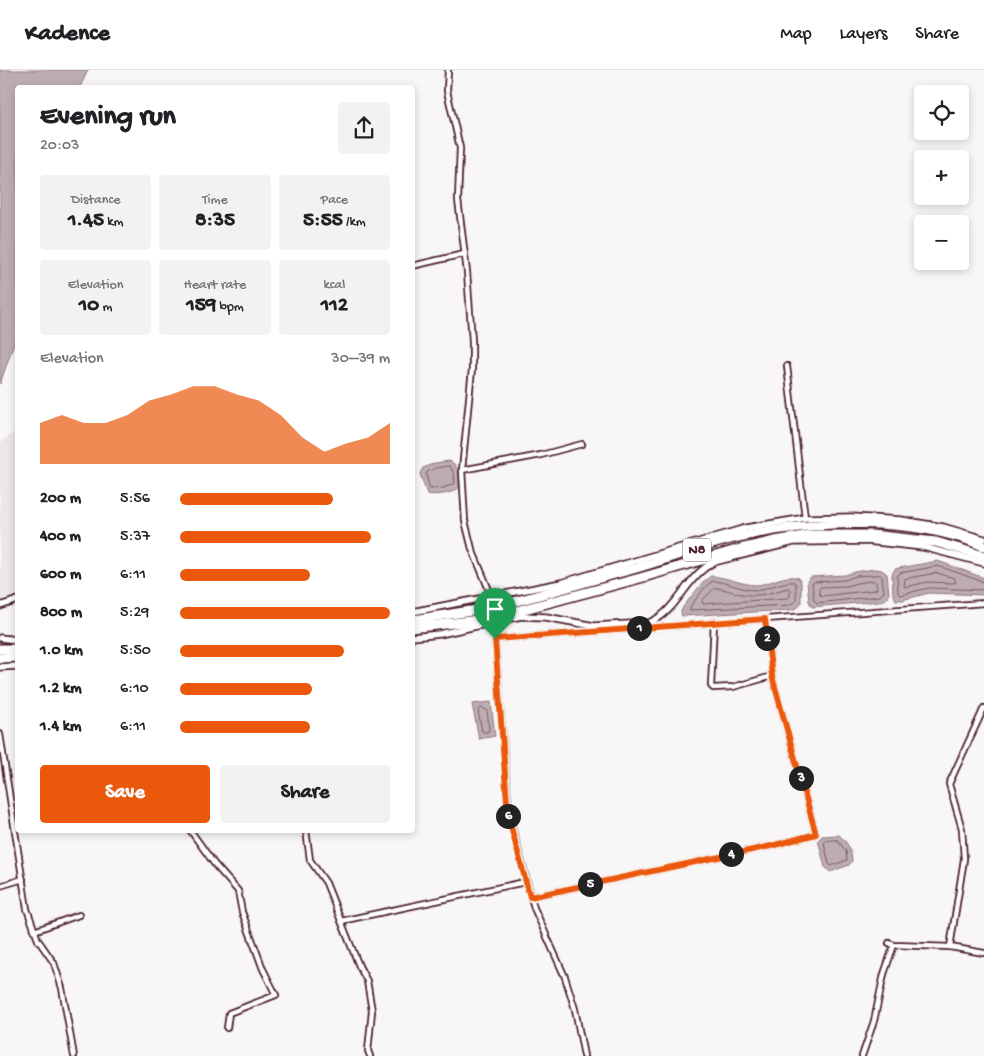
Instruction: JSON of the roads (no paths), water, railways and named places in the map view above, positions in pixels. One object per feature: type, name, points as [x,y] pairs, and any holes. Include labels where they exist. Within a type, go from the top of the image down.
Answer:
[{"type":"highway","name":"N8","points":[[415,620],[484,608],[637,568],[736,538],[810,525],[872,523],[932,530],[984,546]]},
{"type":"highway","name":"N8","points":[[415,628],[487,619],[740,549],[810,535],[872,535],[936,542],[984,556]]},
{"type":"highway","points":[[0,649],[15,648]]},
{"type":"highway","points":[[0,658],[15,657]]},
{"type":"street","points":[[448,70],[447,91],[460,148],[458,200],[472,342],[472,369],[462,470],[465,521],[472,549],[492,597]]},
{"type":"street","points":[[415,265],[464,254]]},
{"type":"street","points":[[788,366],[806,518]]},
{"type":"street","points":[[462,470],[541,455],[582,444]]},
{"type":"street","points":[[415,611],[561,583],[746,528],[806,518],[852,517],[901,520],[943,527],[984,539]]},
{"type":"street","points":[[415,637],[440,634],[506,619],[532,616],[594,626],[649,623],[668,611],[696,574],[706,566],[714,562],[794,542],[867,541],[923,547],[984,562]]},
{"type":"street","points":[[0,606],[15,601]]},
{"type":"street","points":[[495,639],[984,603]]},
{"type":"street","points":[[530,897],[771,846],[816,834],[772,676],[765,619]]},
{"type":"street","points":[[714,622],[711,687],[733,687],[772,676]]},
{"type":"street","points":[[492,623],[495,639],[508,816],[530,897],[565,977],[584,1056]]},
{"type":"street","points":[[0,638],[15,640]]},
{"type":"street","points":[[0,667],[15,666]]},
{"type":"street","points":[[950,947],[964,859],[962,829],[949,784],[984,708]]},
{"type":"street","points":[[0,734],[15,829]]},
{"type":"street","points":[[16,833],[27,909],[38,940],[54,963],[62,988],[74,1056]]},
{"type":"street","points":[[192,833],[215,865],[238,891],[242,912],[263,969],[276,995],[229,1013],[227,1028]]},
{"type":"street","points":[[306,833],[310,860],[326,883],[359,966],[367,981],[372,1011],[368,1051],[370,1056]]},
{"type":"street","points":[[0,886],[23,879]]},
{"type":"street","points":[[341,921],[526,882]]},
{"type":"street","points":[[34,931],[79,915]]},
{"type":"street","points":[[862,1056],[874,1021],[891,944],[950,947],[984,953]]},
{"type":"water","points":[[0,70],[88,70],[81,85],[15,85],[15,340],[0,384]]},
{"type":"water","points":[[449,461],[457,469],[461,485],[450,492],[435,495],[427,494],[420,474],[423,468],[435,463]]},
{"type":"water","points":[[938,561],[984,578],[984,595],[929,593],[896,600],[893,595],[892,574],[895,569]]},
{"type":"water","points":[[874,569],[882,570],[887,574],[889,594],[887,598],[881,601],[812,607],[809,601],[807,581],[811,577],[845,575]]},
{"type":"water","points":[[711,576],[755,585],[788,577],[799,578],[801,583],[801,603],[797,608],[790,610],[682,616],[683,607],[703,582]]},
{"type":"water","points":[[491,702],[495,736],[479,739],[472,704]]},
{"type":"water","points":[[839,835],[848,846],[852,861],[849,865],[830,872],[825,867],[818,840],[822,836]]}]
